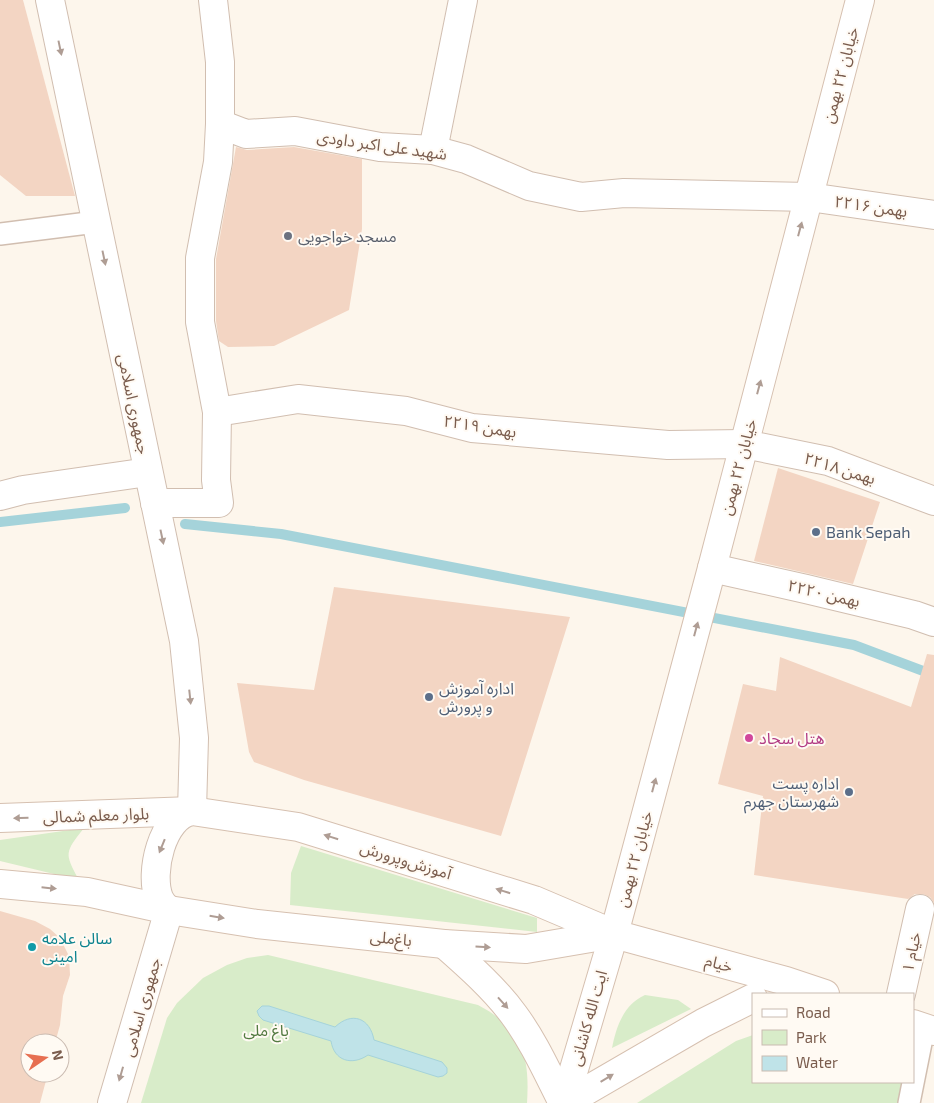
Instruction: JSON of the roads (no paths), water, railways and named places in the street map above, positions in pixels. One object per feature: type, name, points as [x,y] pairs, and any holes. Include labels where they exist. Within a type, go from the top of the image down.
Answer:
[{"type":"street","name":"جمهوری اسلامی","points":[[50,0],[184,641],[194,738],[192,811]]},
{"type":"street","points":[[155,504],[219,504],[216,480],[217,412],[200,322],[200,258],[218,162],[220,124],[220,62],[214,0]]},
{"type":"street","points":[[433,150],[463,0]]},
{"type":"street","name":"خیابان ۲۲ بهمن","points":[[614,934],[712,568],[860,0]]},
{"type":"street","name":"شهید علی اکبر داودی","points":[[220,124],[246,134],[295,131],[380,147],[433,150],[466,159],[529,186],[581,197],[624,193],[809,197]]},
{"type":"street","name":"۲۲بهمن ۱۶","points":[[809,197],[934,215]]},
{"type":"street","name":"۲۲بهمن ۱۹","points":[[217,412],[298,399],[406,411],[472,428],[668,445],[744,444]]},
{"type":"street","name":"۲۲بهمن ۱۸","points":[[744,444],[828,461],[934,501]]},
{"type":"street","points":[[0,496],[23,490],[148,472]]},
{"type":"street","name":"۲۲بهمن ۲۰","points":[[712,568],[914,615],[934,622]]},
{"type":"street","points":[[169,910],[159,900],[156,888],[155,874],[158,857],[172,825],[182,813],[192,811]]},
{"type":"street","name":"بلوار معلم شمالی","points":[[0,818],[192,811]]},
{"type":"street","name":"آموزش‌و‌پرورش","points":[[192,811],[298,827],[534,900],[614,934]]},
{"type":"street","points":[[0,884],[87,892],[169,910]]},
{"type":"street","points":[[526,949],[542,938],[546,927],[545,916],[534,900]]},
{"type":"street","name":"خیام ۱","points":[[901,993],[920,909]]},
{"type":"street","name":"جمهوری اسلامی","points":[[112,1103],[169,910]]},
{"type":"street","name":"باغ‌ملی","points":[[169,910],[258,924],[444,944],[526,949],[614,934]]},
{"type":"street","name":"خیام","points":[[614,934],[786,981],[822,993]]},
{"type":"street","name":"ایت الله کاشانی","points":[[564,1103],[614,934]]},
{"type":"street","points":[[444,944],[479,976],[514,1015],[564,1103],[677,1037],[752,999]]},
{"type":"street","points":[[762,993],[786,981]]},
{"type":"lane","points":[[0,234],[96,222]]},
{"type":"lane","points":[[914,1078],[924,1027]]},
{"type":"lane","points":[[909,1103],[913,1083]]},
{"type":"water","points":[[262,1006],[269,1006],[335,1027],[348,1019],[359,1019],[369,1026],[374,1040],[442,1062],[447,1068],[447,1073],[438,1077],[368,1055],[356,1060],[345,1060],[336,1053],[331,1041],[263,1020],[257,1011]]},
{"type":"waterway","points":[[0,522],[125,508]]},
{"type":"waterway","points":[[185,524],[281,534],[854,645],[934,675]]},
{"type":"place","name":"مسجد خواجویی","points":[[288,236]]},
{"type":"place","name":"Bank Sepah","points":[[816,532]]},
{"type":"place","name":"اداره آموزش و پرورش","points":[[429,697]]},
{"type":"place","name":"هتل سجاد","points":[[749,738]]},
{"type":"place","name":"اداره پست شهرستان جهرم","points":[[849,792]]},
{"type":"place","name":"سالن علامه امینی","points":[[32,947]]},
{"type":"park label","name":"باغ ملی","points":[[266,1030]]}]
